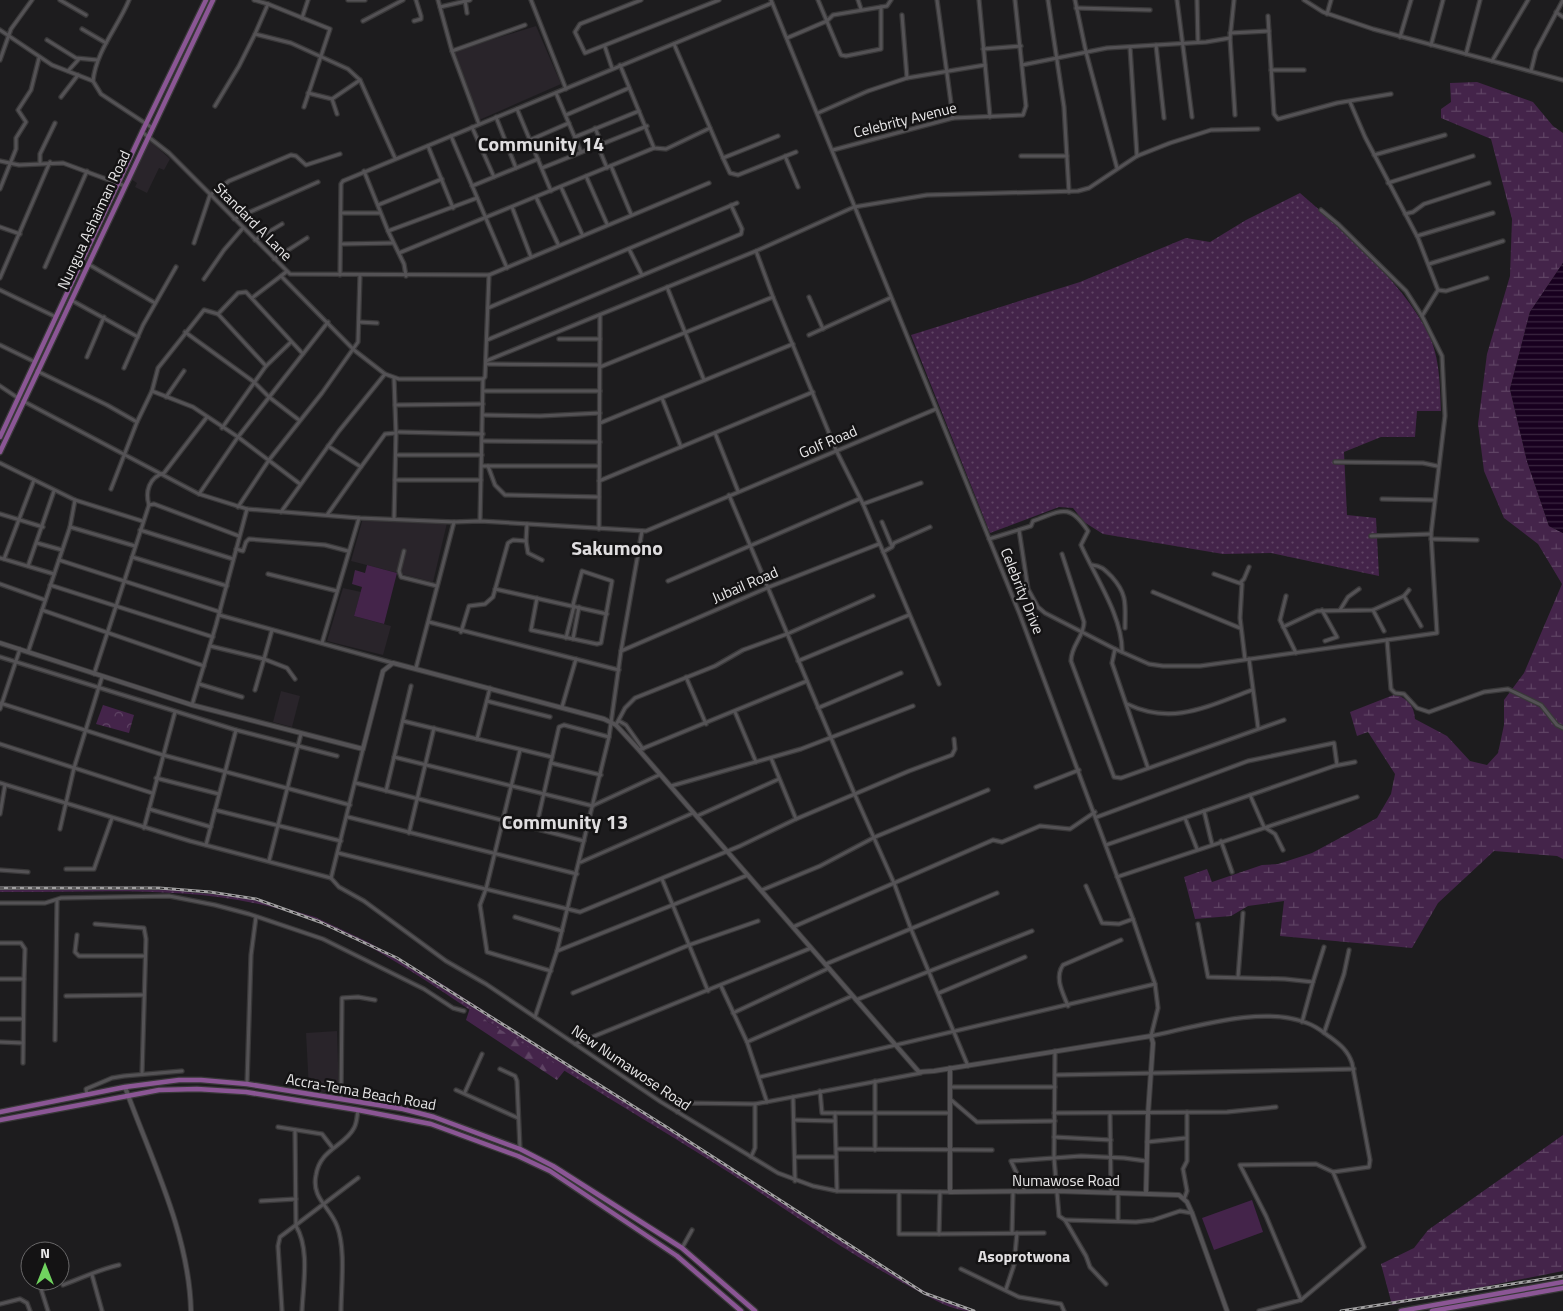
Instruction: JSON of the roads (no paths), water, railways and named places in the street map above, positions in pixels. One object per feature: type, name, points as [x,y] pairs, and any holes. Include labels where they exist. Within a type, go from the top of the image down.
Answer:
[{"type":"main road","name":"Nungua Ashaiman Road","points":[[0,452],[35,362],[206,0]]},
{"type":"main road","name":"Nungua Ashaiman Road","points":[[0,438],[2,427],[21,400],[71,300],[151,127],[213,0]]},
{"type":"main road","name":"Accra-Tema Beach Road","points":[[0,1112],[125,1087],[179,1080],[247,1084],[404,1109],[434,1117],[520,1149],[552,1166],[682,1248],[755,1311]]},
{"type":"main road","points":[[246,1092],[247,1084]]},
{"type":"main road","name":"Accra-Tema Beach Road","points":[[0,1120],[129,1096],[178,1089],[246,1092],[358,1110],[448,1129],[550,1171],[626,1220],[677,1256],[741,1311]]},
{"type":"main road","points":[[677,1256],[682,1248]]},
{"type":"main road","points":[[1401,1311],[1563,1282]]},
{"type":"main road","points":[[1432,1311],[1563,1288]]},
{"type":"street","points":[[0,60],[10,36],[11,28],[18,16],[32,0]]},
{"type":"street","points":[[60,0],[86,15]]},
{"type":"street","points":[[93,81],[97,60],[121,19],[129,0]]},
{"type":"street","points":[[254,0],[330,29],[319,55],[304,106]]},
{"type":"street","points":[[302,18],[308,0]]},
{"type":"street","points":[[348,0],[365,0]]},
{"type":"street","points":[[363,21],[403,0]]},
{"type":"street","points":[[414,21],[421,19],[416,0]]},
{"type":"street","points":[[438,0],[452,51],[479,124]]},
{"type":"street","points":[[440,8],[470,0]]},
{"type":"street","points":[[530,0],[566,89]]},
{"type":"street","points":[[641,0],[580,24],[576,28],[576,32],[585,53],[719,0]]},
{"type":"street","points":[[818,0],[843,56],[880,50],[881,7]]},
{"type":"street","points":[[858,0],[861,10]]},
{"type":"street","points":[[787,38],[827,21],[833,15],[886,6],[891,0]]},
{"type":"street","points":[[937,0],[953,118]]},
{"type":"street","points":[[979,0],[990,117]]},
{"type":"street","points":[[1015,0],[1022,65],[1086,52],[1198,42],[1269,31]]},
{"type":"street","points":[[1048,0],[1064,107],[1069,192]]},
{"type":"street","points":[[1075,0],[1086,52],[1117,168]]},
{"type":"street","points":[[1177,0],[1192,117]]},
{"type":"street","points":[[1197,0],[1198,42]]},
{"type":"street","points":[[1234,0],[1230,36],[1235,115]]},
{"type":"street","points":[[1304,0],[1327,14],[1400,37],[1563,80]]},
{"type":"street","points":[[1327,14],[1331,0]]},
{"type":"street","points":[[1400,37],[1411,0]]},
{"type":"street","points":[[1431,45],[1443,0]]},
{"type":"street","points":[[1466,54],[1480,0]]},
{"type":"street","points":[[1492,61],[1528,0]]},
{"type":"street","points":[[1531,71],[1536,51],[1563,0]]},
{"type":"street","points":[[465,1],[467,13]]},
{"type":"street","points":[[340,275],[342,182],[395,158],[472,128],[772,2]]},
{"type":"street","name":"Celebrity Drive","points":[[772,2],[989,539],[1097,817],[1155,984],[1158,1008],[1151,1036]]},
{"type":"street","points":[[215,106],[239,66],[268,4]]},
{"type":"street","points":[[1076,8],[1150,10]]},
{"type":"street","points":[[1556,12],[1563,17]]},
{"type":"street","points":[[902,16],[907,78]]},
{"type":"street","points":[[1268,16],[1274,114],[1278,119],[1327,105],[1391,94]]},
{"type":"street","points":[[452,51],[525,25]]},
{"type":"street","points":[[82,29],[106,43]]},
{"type":"street","points":[[0,30],[39,58],[93,81],[101,94],[151,127]]},
{"type":"street","points":[[255,34],[291,43],[348,69],[360,80],[395,158]]},
{"type":"street","points":[[47,40],[79,59],[97,60]]},
{"type":"street","points":[[674,44],[730,173],[738,175],[796,152]]},
{"type":"street","points":[[1156,45],[1164,118]]},
{"type":"street","points":[[983,50],[1021,46]]},
{"type":"street","points":[[604,47],[612,68]]},
{"type":"street","points":[[1130,47],[1137,156]]},
{"type":"street","points":[[0,189],[16,149],[16,138],[26,122],[18,110],[31,90],[39,58]]},
{"type":"street","points":[[68,71],[79,59]]},
{"type":"street","points":[[620,65],[647,126],[654,148]]},
{"type":"street","points":[[818,113],[868,91],[907,78],[985,65]]},
{"type":"street","name":"Celebrity Avenue","points":[[833,150],[953,118],[1016,117],[1024,113],[1022,65]]},
{"type":"street","points":[[1271,70],[1300,68],[1304,70]]},
{"type":"street","points":[[61,97],[78,75]]},
{"type":"street","points":[[308,93],[332,99],[360,80]]},
{"type":"street","points":[[566,115],[629,88]]},
{"type":"street","points":[[556,93],[582,152]]},
{"type":"street","points":[[332,99],[337,114]]},
{"type":"street","points":[[1350,102],[1374,155],[1417,236],[1438,290]]},
{"type":"street","points":[[516,109],[552,191]]},
{"type":"street","points":[[575,137],[639,110]]},
{"type":"street","points":[[496,117],[516,168]]},
{"type":"street","points":[[40,162],[40,154],[55,123]]},
{"type":"street","points":[[530,140],[569,123]]},
{"type":"street","points":[[542,168],[647,126]]},
{"type":"street","points":[[472,128],[494,177]]},
{"type":"street","points":[[595,128],[602,144]]},
{"type":"street","points":[[399,253],[654,148],[666,149],[710,128]]},
{"type":"street","points":[[486,363],[854,207],[927,195],[1069,192],[1089,188],[1137,156],[1211,130],[1258,129]]},
{"type":"street","name":"Standard A Lane","points":[[142,132],[148,135],[210,195],[286,272],[296,275],[489,275]]},
{"type":"street","points":[[1374,155],[1445,135]]},
{"type":"street","points":[[450,136],[507,268]]},
{"type":"street","points":[[723,158],[778,136]]},
{"type":"street","points":[[428,146],[453,208]]},
{"type":"street","points":[[598,146],[631,214]]},
{"type":"street","points":[[194,243],[210,195],[229,182],[291,155],[296,156],[306,165],[340,154]]},
{"type":"street","points":[[784,156],[798,187]]},
{"type":"street","points":[[1021,156],[1067,156]]},
{"type":"street","points":[[1388,183],[1474,156]]},
{"type":"street","points":[[472,186],[538,159]]},
{"type":"street","points":[[0,161],[10,164],[63,163],[88,170],[125,186]]},
{"type":"street","points":[[0,278],[50,162]]},
{"type":"street","points":[[45,267],[88,170]]},
{"type":"street","points":[[364,171],[380,213],[399,253],[406,276]]},
{"type":"street","points":[[586,176],[607,224]]},
{"type":"street","points":[[377,205],[442,179]]},
{"type":"street","points":[[234,219],[318,182]]},
{"type":"street","points":[[480,521],[483,379],[486,363],[489,275],[558,244],[709,183]]},
{"type":"street","points":[[1405,214],[1413,212],[1424,204],[1489,183]]},
{"type":"street","points":[[561,187],[582,234]]},
{"type":"street","points":[[536,197],[558,244]]},
{"type":"street","points":[[388,230],[477,198]]},
{"type":"street","points":[[488,308],[736,203]]},
{"type":"street","points":[[487,340],[741,234],[742,229],[731,205]]},
{"type":"street","points":[[512,208],[531,257]]},
{"type":"street","points":[[1019,530],[1024,570],[1031,597],[1045,613],[1115,649],[1149,664],[1200,666],[1437,633],[1431,534],[1433,500],[1444,416],[1442,356],[1422,316],[1402,288],[1338,224],[1321,210]]},
{"type":"street","points":[[341,214],[380,213]]},
{"type":"street","points":[[1417,236],[1493,213]]},
{"type":"street","points":[[255,240],[282,224]]},
{"type":"street","points":[[0,227],[20,234]]},
{"type":"street","points":[[204,279],[224,250],[243,228]]},
{"type":"street","points":[[274,259],[307,238]]},
{"type":"street","points":[[1428,264],[1503,241]]},
{"type":"street","points":[[341,244],[394,243]]},
{"type":"street","points":[[629,249],[642,275]]},
{"type":"street","points":[[756,250],[773,297],[836,450],[863,504],[939,684]]},
{"type":"street","points":[[88,264],[155,302]]},
{"type":"street","points":[[124,368],[155,302],[176,266]]},
{"type":"street","points":[[252,298],[286,272]]},
{"type":"street","points":[[238,507],[269,460],[354,350],[358,342],[360,275]]},
{"type":"street","points":[[281,276],[354,350],[385,374],[394,378],[426,380],[483,379]]},
{"type":"street","points":[[1438,290],[1446,291],[1487,278]]},
{"type":"street","points":[[667,287],[704,380]]},
{"type":"street","points":[[0,290],[56,317]]},
{"type":"street","points":[[1422,316],[1438,290]]},
{"type":"street","points":[[218,314],[238,293],[246,292],[303,354]]},
{"type":"street","points":[[486,363],[600,366],[773,297]]},
{"type":"street","points":[[809,297],[823,329]]},
{"type":"street","points":[[809,335],[890,298]]},
{"type":"street","points":[[71,300],[138,337]]},
{"type":"street","points":[[111,489],[137,422],[152,392],[158,368],[204,310],[218,314],[266,366]]},
{"type":"street","points":[[599,529],[600,315]]},
{"type":"street","points":[[87,357],[104,317]]},
{"type":"street","points":[[199,494],[238,437],[328,322]]},
{"type":"street","points":[[359,322],[377,323]]},
{"type":"street","points":[[185,332],[254,382],[269,397],[299,420]]},
{"type":"street","points":[[559,339],[600,340]]},
{"type":"street","points":[[222,428],[266,366],[291,342]]},
{"type":"street","points":[[0,344],[35,362]]},
{"type":"street","points":[[600,423],[793,344]]},
{"type":"street","points":[[36,371],[137,422]]},
{"type":"street","points":[[166,397],[184,371]]},
{"type":"street","points":[[281,512],[328,446],[385,374]]},
{"type":"street","points":[[394,378],[397,432],[394,519]]},
{"type":"street","points":[[0,386],[21,400],[96,441],[164,473],[199,494],[238,507],[358,518],[454,522],[480,521],[642,531],[621,652],[609,737],[601,775],[557,951],[535,1017]]},
{"type":"street","points":[[484,391],[600,391]]},
{"type":"street","points":[[152,392],[181,401],[238,437],[300,484]]},
{"type":"street","points":[[599,481],[813,392]]},
{"type":"street","points":[[662,398],[681,447]]},
{"type":"street","points":[[396,405],[483,404]]},
{"type":"street","name":"Golf Road","points":[[642,531],[936,409]]},
{"type":"street","points":[[483,415],[540,416],[600,412]]},
{"type":"street","points":[[94,674],[142,521],[149,505],[146,493],[148,488],[157,475],[164,473],[208,418]]},
{"type":"street","points":[[327,515],[385,434],[397,432],[483,434]]},
{"type":"street","points":[[715,433],[738,492]]},
{"type":"street","points":[[483,441],[600,442]]},
{"type":"street","points":[[328,446],[361,467]]},
{"type":"street","points":[[395,455],[482,455]]},
{"type":"street","points":[[1335,462],[1423,463],[1437,466]]},
{"type":"street","points":[[0,463],[75,500],[142,521]]},
{"type":"street","points":[[482,466],[599,466]]},
{"type":"street","points":[[488,466],[495,485],[505,495],[599,497]]},
{"type":"street","points":[[34,480],[20,519],[2,558],[54,574]]},
{"type":"street","points":[[395,480],[481,480]]},
{"type":"street","points":[[863,504],[921,483]]},
{"type":"street","points":[[28,566],[54,491]]},
{"type":"street","points":[[729,495],[855,795],[875,837],[968,1066]]},
{"type":"street","points":[[668,581],[859,499]]},
{"type":"street","points":[[1382,499],[1433,500]]},
{"type":"street","points":[[28,652],[70,527],[75,500]]},
{"type":"street","points":[[149,505],[154,504],[239,536]]},
{"type":"street","points":[[192,705],[213,637],[247,509]]},
{"type":"street","points":[[989,539],[1030,526],[1033,522],[1067,510],[1088,531],[1081,545],[1112,611],[1121,641],[1122,652]]},
{"type":"street","points":[[0,514],[43,527]]},
{"type":"street","points":[[322,643],[358,518]]},
{"type":"street","points":[[416,668],[454,522]]},
{"type":"street","points":[[882,522],[892,547]]},
{"type":"street","points":[[527,524],[526,541],[528,553],[542,560]]},
{"type":"street","points":[[70,527],[135,546]]},
{"type":"street","points":[[883,552],[892,547],[894,543],[930,527]]},
{"type":"street","points":[[140,530],[233,559]]},
{"type":"street","points":[[1371,536],[1431,534]]},
{"type":"street","points":[[236,550],[243,551],[249,539],[325,545],[348,551]]},
{"type":"street","points":[[1431,539],[1477,540]]},
{"type":"street","points":[[461,632],[467,608],[485,604],[491,600],[508,543],[512,540],[526,541]]},
{"type":"street","points":[[37,543],[62,550]]},
{"type":"street","name":"Jubail Road","points":[[621,652],[768,587],[879,544]]},
{"type":"street","points":[[404,551],[400,571],[401,577],[437,586]]},
{"type":"street","points":[[1062,554],[1082,616],[1082,632],[1073,647],[1071,661],[1112,775],[1121,778],[1284,720]]},
{"type":"street","points":[[132,557],[227,586]]},
{"type":"street","points":[[59,560],[272,630],[626,725],[641,750]]},
{"type":"street","points":[[1092,565],[1103,568],[1122,588],[1125,596],[1125,628]]},
{"type":"street","points":[[1240,582],[1244,579],[1249,567]]},
{"type":"street","points":[[537,598],[530,630],[566,638],[601,643],[612,581],[585,571],[581,572],[575,606],[566,638]]},
{"type":"street","points":[[268,574],[337,591]]},
{"type":"street","points":[[1214,574],[1240,582],[1243,586],[1240,628],[1258,728]]},
{"type":"street","points":[[0,584],[45,600]]},
{"type":"street","points":[[50,585],[213,637]]},
{"type":"street","points":[[495,589],[607,614]]},
{"type":"street","points":[[1340,610],[1348,597],[1359,589]]},
{"type":"street","points":[[1283,627],[1322,610],[1359,612],[1373,610],[1404,596],[1409,590]]},
{"type":"street","points":[[1153,592],[1240,628]]},
{"type":"street","points":[[618,723],[625,708],[635,698],[715,666],[743,650],[787,634],[873,596]]},
{"type":"street","points":[[1286,596],[1280,617],[1296,653]]},
{"type":"street","points":[[1404,596],[1421,626]]},
{"type":"street","points":[[573,639],[575,606]]},
{"type":"street","points":[[42,610],[204,666]]},
{"type":"street","points":[[1322,610],[1337,637],[1325,641]]},
{"type":"street","points":[[1373,610],[1384,631]]},
{"type":"street","points":[[798,660],[909,615]]},
{"type":"street","points":[[429,622],[461,632],[619,670]]},
{"type":"street","points":[[255,690],[272,630]]},
{"type":"street","points":[[1387,640],[1391,688],[1395,693],[1404,694],[1420,711],[1429,712],[1484,692],[1508,689],[1541,705],[1557,725],[1563,728]]},
{"type":"street","points":[[0,643],[192,705],[363,749]]},
{"type":"street","points":[[210,646],[264,659],[287,668],[295,680]]},
{"type":"street","points":[[0,709],[20,649]]},
{"type":"street","points":[[1115,649],[1112,663],[1148,768]]},
{"type":"street","points":[[0,657],[236,730],[337,756]]},
{"type":"street","points":[[562,707],[576,659]]},
{"type":"street","points":[[0,783],[144,828],[331,878],[348,817],[383,671],[394,663]]},
{"type":"street","points":[[818,708],[901,673]]},
{"type":"street","points":[[60,830],[74,768],[102,677]]},
{"type":"street","points":[[686,677],[706,724]]},
{"type":"street","points":[[641,750],[807,681]]},
{"type":"street","points":[[199,684],[242,697]]},
{"type":"street","points":[[386,790],[411,686]]},
{"type":"street","points":[[477,739],[490,688]]},
{"type":"street","points":[[1127,704],[1156,712],[1185,714],[1252,690]]},
{"type":"street","points":[[486,701],[550,717]]},
{"type":"street","points":[[1,703],[163,755],[350,805]]},
{"type":"street","points":[[670,787],[832,738],[914,706]]},
{"type":"street","points":[[144,828],[175,712]]},
{"type":"street","points":[[735,712],[756,762]]},
{"type":"street","points":[[403,721],[552,757]]},
{"type":"street","points":[[618,723],[659,775],[762,890],[915,1068],[922,1073]]},
{"type":"street","points":[[536,828],[558,729],[561,725],[609,737]]},
{"type":"street","points":[[409,833],[434,728]]},
{"type":"street","points":[[206,845],[236,730]]},
{"type":"street","points":[[268,861],[301,734]]},
{"type":"street","points":[[338,852],[575,912],[583,911],[727,852],[796,819],[909,771],[952,755],[955,749],[954,739]]},
{"type":"street","points":[[1097,817],[1262,757],[1334,743],[1337,765]]},
{"type":"street","points":[[0,744],[152,793]]},
{"type":"street","points":[[520,750],[480,909],[487,952],[551,970]]},
{"type":"street","points":[[394,757],[593,806],[659,775]]},
{"type":"street","points":[[771,758],[796,819]]},
{"type":"street","points":[[1106,845],[1337,765],[1355,762]]},
{"type":"street","points":[[551,763],[601,775]]},
{"type":"street","points":[[1036,787],[1079,770]]},
{"type":"street","points":[[156,778],[219,794]]},
{"type":"street","points":[[580,862],[779,779]]},
{"type":"street","points":[[356,783],[584,841]]},
{"type":"street","points":[[0,814],[5,785]]},
{"type":"street","points":[[762,890],[820,866],[875,837],[988,790]]},
{"type":"street","points":[[1250,795],[1264,827],[1274,834],[1283,850]]},
{"type":"street","points":[[1117,877],[1357,796]]},
{"type":"street","points":[[149,809],[211,827]]},
{"type":"street","points":[[215,810],[341,842]]},
{"type":"street","points":[[1204,811],[1212,844]]},
{"type":"street","points":[[792,927],[993,840],[1001,842],[1040,826],[1070,829],[1095,812]]},
{"type":"street","points":[[348,817],[577,874]]},
{"type":"street","points":[[66,869],[94,869],[112,818]]},
{"type":"street","points":[[1184,818],[1197,849]]},
{"type":"street","points":[[1221,841],[1232,872]]},
{"type":"street","points":[[0,870],[28,872]]},
{"type":"street","points":[[557,951],[748,875]]},
{"type":"street","name":"New Numawose Road","points":[[331,878],[339,887],[364,901],[446,961],[486,984],[677,1112],[750,1158],[795,1181],[837,1191],[950,1192]]},
{"type":"street","points":[[662,879],[708,991]]},
{"type":"street","points":[[1086,886],[1102,923],[1119,924],[1134,919]]},
{"type":"street","points":[[733,1013],[827,966],[997,893]]},
{"type":"street","points":[[0,903],[57,901],[61,898],[169,896],[215,905],[323,939],[394,973],[453,1008],[464,1011]]},
{"type":"street","points":[[56,1040],[57,901]]},
{"type":"street","points":[[1238,977],[1243,913]]},
{"type":"street","points":[[247,1084],[251,954],[256,917]]},
{"type":"street","points":[[515,917],[562,931]]},
{"type":"street","points":[[573,993],[689,945],[758,920]]},
{"type":"street","points":[[95,924],[144,928],[146,939],[142,1074]]},
{"type":"street","points":[[1198,924],[1208,977],[1313,982]]},
{"type":"street","points":[[856,1000],[1032,931]]},
{"type":"street","points":[[77,935],[75,952],[79,956],[144,956]]},
{"type":"street","points":[[1068,1006],[1059,979],[1060,970],[1063,965],[1121,940]]},
{"type":"street","points":[[0,943],[24,944],[22,1062]]},
{"type":"street","points":[[1302,1022],[1324,947]]},
{"type":"street","points":[[575,1044],[722,986],[811,948]]},
{"type":"street","points":[[1324,1033],[1344,974],[1349,950]]},
{"type":"street","points":[[939,993],[1025,957]]},
{"type":"street","points":[[0,979],[24,979]]},
{"type":"street","points":[[760,1077],[1155,984]]},
{"type":"street","points":[[722,986],[747,1042],[767,1102]]},
{"type":"street","points":[[66,996],[144,995]]},
{"type":"street","points":[[342,1099],[340,1003],[342,998],[346,996],[375,1000]]},
{"type":"street","points":[[747,1042],[852,996]]},
{"type":"street","points":[[677,1112],[686,1103],[755,1104],[875,1081],[1151,1036],[1239,1019],[1274,1017],[1302,1022],[1324,1033],[1350,1055],[1370,1165],[1364,1168],[1333,1172],[1316,1164],[1240,1165],[1266,1216],[1301,1300]]},
{"type":"street","points":[[0,1019],[23,1019]]},
{"type":"street","points":[[1146,1193],[1148,1114],[1153,1043],[1151,1036]]},
{"type":"street","points":[[0,1042],[23,1043]]},
{"type":"street","points":[[1055,1051],[1054,1158],[1059,1216],[1065,1220],[1086,1256],[1090,1267],[1106,1284]]},
{"type":"street","points":[[465,1092],[482,1054]]},
{"type":"street","points":[[950,1068],[950,1192]]},
{"type":"street","points":[[500,1069],[516,1078],[520,1149]]},
{"type":"street","points":[[1055,1075],[1354,1069]]},
{"type":"street","points":[[87,1094],[86,1089],[112,1078],[182,1071]]},
{"type":"street","points":[[875,1081],[875,1150]]},
{"type":"street","points":[[125,1087],[172,1214],[185,1262],[191,1311]]},
{"type":"street","points":[[950,1088],[1055,1087]]},
{"type":"street","points":[[456,1090],[465,1092],[519,1118]]},
{"type":"street","points":[[820,1092],[822,1120]]},
{"type":"street","points":[[793,1097],[795,1181]]},
{"type":"street","points":[[950,1100],[977,1122],[1055,1121]]},
{"type":"street","points":[[750,1158],[755,1148],[755,1104]]},
{"type":"street","points":[[1054,1113],[1148,1114],[1236,1112],[1276,1107]]},
{"type":"street","points":[[342,1311],[340,1237],[334,1219],[323,1205],[316,1189],[316,1174],[318,1167],[332,1147],[352,1132],[358,1110]]},
{"type":"street","points":[[1187,1112],[1187,1161],[1183,1169],[1187,1191],[1184,1198],[1192,1213],[1227,1311]]},
{"type":"street","points":[[822,1113],[950,1113]]},
{"type":"street","points":[[835,1113],[837,1191]]},
{"type":"street","points":[[1110,1114],[1111,1192]]},
{"type":"street","points":[[794,1120],[836,1121]]},
{"type":"street","points":[[278,1127],[322,1134],[332,1147]]},
{"type":"street","points":[[295,1130],[296,1226],[303,1239],[302,1311]]},
{"type":"street","points":[[1054,1137],[1111,1140]]},
{"type":"street","points":[[1147,1142],[1186,1138]]},
{"type":"street","points":[[837,1149],[992,1150]]},
{"type":"street","points":[[795,1157],[836,1157]]},
{"type":"street","points":[[1024,1192],[1011,1161],[1110,1157],[1146,1161]]},
{"type":"street","points":[[1259,1311],[1301,1300],[1364,1247],[1333,1172]]},
{"type":"street","points":[[282,1311],[278,1246],[280,1237],[358,1178]]},
{"type":"street","points":[[899,1192],[899,1234],[1044,1233]]},
{"type":"street","points":[[939,1234],[940,1192]]},
{"type":"street","name":"Numawose Road","points":[[950,1192],[1118,1192],[1176,1194],[1184,1198]]},
{"type":"street","points":[[1012,1233],[1013,1192]]},
{"type":"street","points":[[1118,1192],[1118,1220]]},
{"type":"street","points":[[261,1201],[296,1199]]},
{"type":"street","points":[[1065,1220],[1153,1220],[1180,1211],[1192,1213]]},
{"type":"street","points":[[682,1248],[692,1230]]},
{"type":"street","points":[[1006,1290],[1014,1265],[1017,1233]]},
{"type":"street","points":[[70,1282],[92,1275],[104,1268],[119,1265]]},
{"type":"street","points":[[961,1269],[1019,1297],[1061,1304],[1064,1311]]},
{"type":"street","points":[[92,1275],[102,1311]]},
{"type":"street","points":[[42,1291],[48,1311]]},
{"type":"street","points":[[0,1304],[20,1299],[27,1303],[30,1311]]},
{"type":"railway","points":[[0,888],[159,888],[210,892],[256,899],[320,922],[397,958],[668,1128],[924,1293],[974,1311]]},
{"type":"railway","points":[[1341,1311],[1563,1276]]},
{"type":"district","name":"Community 14","points":[[541,144]]},
{"type":"district","name":"Sakumono","points":[[617,548]]},
{"type":"district","name":"Community 13","points":[[565,822]]},
{"type":"district","name":"Asoprotwona","points":[[1024,1256]]}]
